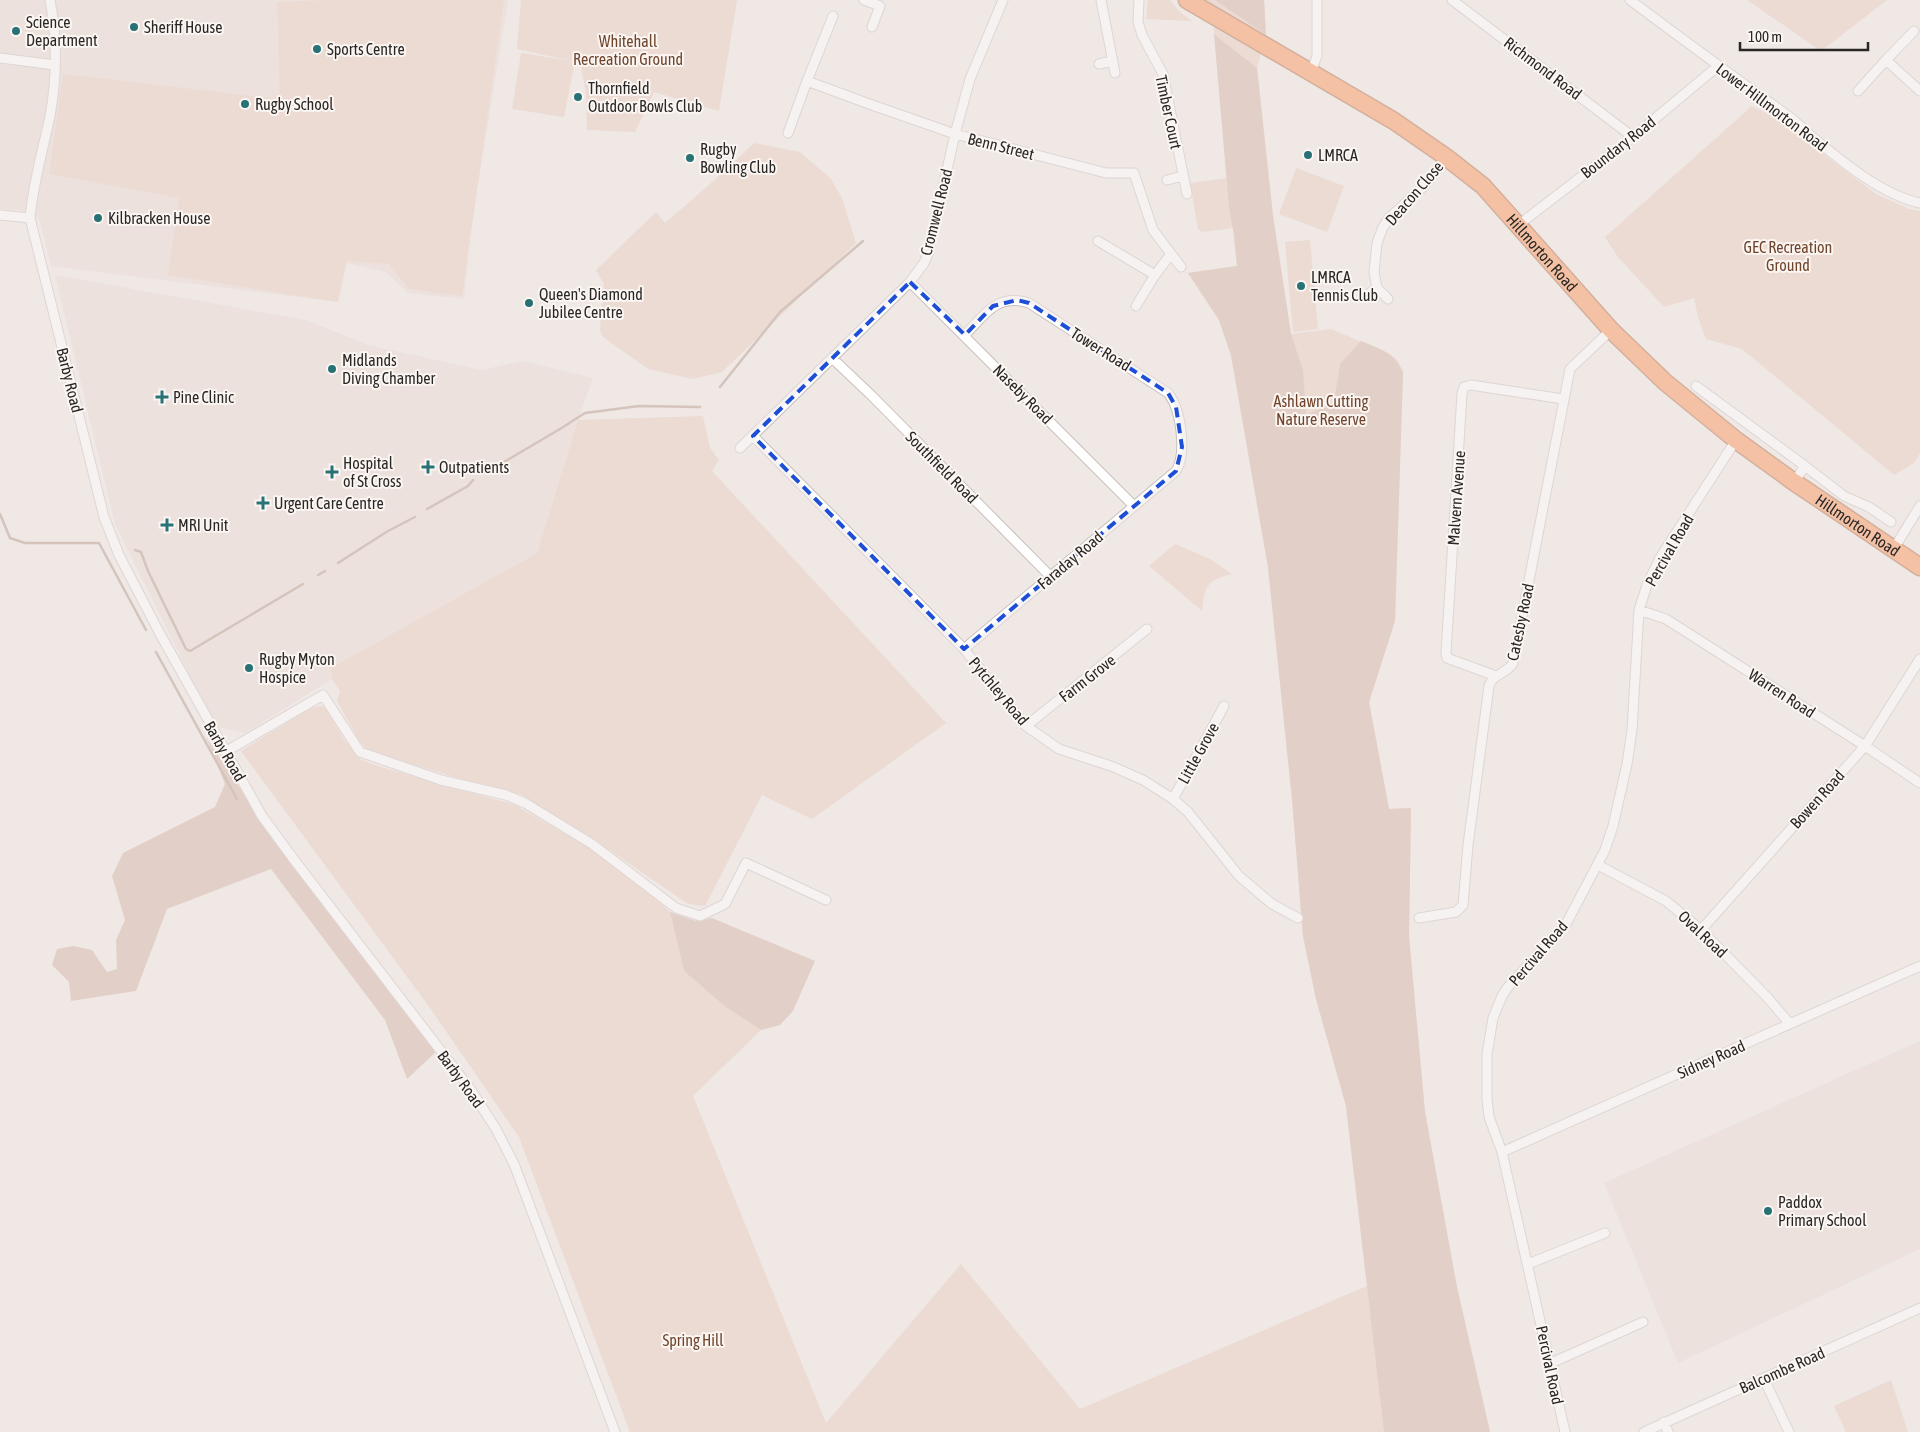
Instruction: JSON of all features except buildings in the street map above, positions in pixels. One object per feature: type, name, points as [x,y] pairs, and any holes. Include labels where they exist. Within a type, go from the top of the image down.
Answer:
[{"type":"highway","name":"Hillmorton Road","points":[[1186,0],[1394,121],[1446,157],[1483,186],[1610,330],[1665,382],[1736,440],[1794,482],[1920,567]]},
{"type":"street","name":"Barby Road","points":[[50,0],[55,65],[50,114],[32,197],[30,218],[104,517],[114,544],[159,632],[225,752],[270,827],[471,1090],[496,1129],[514,1164],[615,1432]]},
{"type":"street","points":[[864,0],[880,6],[872,27]]},
{"type":"street","name":"Cromwell Road","points":[[740,448],[910,282],[924,263],[928,254],[955,134],[970,79],[1003,0]]},
{"type":"street","points":[[1101,0],[1115,72]]},
{"type":"street","name":"Timber Court","points":[[1139,0],[1138,22],[1142,35],[1163,74],[1179,172],[1187,194]]},
{"type":"street","points":[[1311,72],[1317,56],[1317,0]]},
{"type":"street","name":"Richmond Road","points":[[1452,0],[1633,137]]},
{"type":"street","name":"Lower Hillmorton Road","points":[[1634,1],[1718,66],[1788,116],[1816,140],[1879,187],[1920,203]]},
{"type":"street","points":[[788,133],[833,16]]},
{"type":"street","points":[[1858,91],[1914,31]]},
{"type":"street","points":[[0,58],[55,65]]},
{"type":"street","points":[[1886,60],[1920,91]]},
{"type":"street","points":[[1099,64],[1113,61]]},
{"type":"street","name":"Boundary Road","points":[[1517,226],[1633,137],[1718,66]]},
{"type":"street","name":"Benn Street","points":[[807,81],[955,134],[1106,173],[1134,173],[1152,230],[1171,254]]},
{"type":"street","name":"Deacon Close","points":[[1377,288],[1374,272],[1374,252],[1383,227],[1394,213],[1424,186],[1446,157]]},
{"type":"street","points":[[1167,180],[1179,172]]},
{"type":"street","points":[[0,215],[30,218]]},
{"type":"street","points":[[1098,241],[1155,275]]},
{"type":"street","points":[[1136,306],[1155,275],[1171,254],[1181,267]]},
{"type":"street","name":"Naseby Road","points":[[910,282],[1134,506]]},
{"type":"street","points":[[1366,296],[1377,288],[1388,299]]},
{"type":"street","name":"Tower Road","points":[[964,335],[993,306],[1009,300],[1017,300],[1029,303],[1152,381],[1168,393],[1176,407],[1182,454],[1176,471]]},
{"type":"street","name":"Catesby Road","points":[[1418,918],[1456,912],[1463,905],[1487,692],[1490,680],[1510,669],[1513,663],[1570,369],[1610,330]]},
{"type":"street","name":"Southfield Road","points":[[832,358],[1051,577]]},
{"type":"street","name":"Malvern Avenue","points":[[1496,676],[1447,658],[1446,653],[1462,394],[1464,387],[1470,385],[1563,399]]},
{"type":"street","name":"Hillmorton Road","points":[[1696,386],[1844,496],[1870,507],[1891,522]]},
{"type":"street","name":"Pytchley Road","points":[[753,436],[964,649],[1026,726],[1059,749],[1111,766],[1143,780],[1172,799],[1188,812],[1239,876],[1272,904],[1298,918]]},
{"type":"street","name":"Percival Road","points":[[1564,1432],[1502,1152],[1489,1117],[1487,1054],[1493,1018],[1508,987],[1566,924],[1598,865],[1613,826],[1627,764],[1634,714],[1639,610],[1647,585],[1660,558],[1736,440]]},
{"type":"street","points":[[1794,482],[1805,466]]},
{"type":"street","name":"Faraday Road","points":[[964,649],[1176,471]]},
{"type":"street","points":[[1893,550],[1920,506]]},
{"type":"street","name":"Warren Road","points":[[1639,610],[1666,619],[1865,746],[1920,784]]},
{"type":"street","name":"Farm Grove","points":[[1026,726],[1147,630]]},
{"type":"street","name":"Bowen Road","points":[[1701,930],[1865,746],[1920,659]]},
{"type":"street","points":[[225,752],[323,695],[360,752],[441,780],[506,795],[525,803],[592,844],[676,908],[700,916],[725,904],[746,863],[826,900]]},
{"type":"street","name":"Little Grove","points":[[1172,799],[1224,706]]},
{"type":"street","name":"Oval Road","points":[[1598,865],[1666,901],[1701,930],[1767,997],[1790,1024]]},
{"type":"street","name":"Sidney Road","points":[[1502,1152],[1920,966]]},
{"type":"street","points":[[1528,1264],[1605,1233]]},
{"type":"street","name":"Balcombe Road","points":[[1644,1432],[1920,1308]]},
{"type":"street","points":[[1550,1364],[1643,1322]]},
{"type":"street","points":[[1764,1379],[1789,1432]]},
{"type":"street","points":[[1664,1422],[1668,1432]]},
{"type":"highlighted area","points":[[910,282],[965,335],[993,306],[1017,300],[1029,303],[1168,393],[1176,407],[1182,447],[1176,471],[964,649],[753,436]]},
{"type":"shaded area","name":"Rugby School","points":[[0,0],[508,0],[471,227],[464,299],[408,293],[386,272],[347,263],[338,302],[51,266],[39,218],[20,210],[0,209]]},
{"type":"shaded area","name":"Hospital of St Cross","points":[[55,275],[306,320],[368,345],[482,370],[523,361],[593,378],[537,553],[331,668],[332,679],[245,733],[215,726],[115,524]]},
{"type":"shaded area","name":"Paddox Primary School","points":[[1920,1041],[1920,1249],[1678,1363],[1604,1183]]},
{"type":"green space","name":"Rugby School","points":[[325,0],[504,0],[462,296],[409,289],[389,264],[346,261],[338,302],[168,275],[179,198],[49,174],[63,74],[280,99],[277,2]]},
{"type":"green space","name":"Whitehall Recreation Ground","points":[[521,0],[737,0],[719,111],[654,92],[635,132],[587,130],[586,93],[580,62],[575,61],[564,117],[512,109],[521,53],[572,61],[517,49]]},
{"type":"green space","points":[[1148,0],[1170,0],[1179,11],[1192,21],[1146,19]]},
{"type":"green space","name":"Spring Hill","points":[[1205,0],[1264,0],[1266,35],[1257,68],[1273,216],[1291,334],[1331,329],[1390,354],[1398,361],[1403,372],[1395,621],[1369,702],[1389,809],[1411,808],[1409,937],[1425,1112],[1457,1287],[1490,1432],[630,1432],[519,1137],[430,1008],[241,751],[309,709],[319,706],[325,707],[345,741],[361,760],[515,805],[594,851],[670,912],[684,971],[761,1030],[693,1096],[826,1423],[961,1264],[1080,1409],[1367,1286],[1346,1106],[1316,999],[1303,936],[1292,799],[1268,567],[1231,356],[1219,320],[1188,273],[1237,266],[1233,228],[1202,232],[1198,229],[1190,183],[1227,178],[1213,20]]},
{"type":"green space","points":[[1215,0],[1264,0],[1266,35]]},
{"type":"green space","points":[[1747,0],[1887,0],[1821,51]]},
{"type":"green space","name":"Ashlawn Cutting Nature Reserve","points":[[1214,34],[1257,68],[1273,216],[1291,334],[1303,370],[1306,415],[1334,402],[1340,364],[1361,341],[1391,356],[1403,372],[1395,621],[1369,702],[1389,809],[1411,808],[1409,937],[1425,1112],[1457,1287],[1490,1432],[1384,1432],[1346,1106],[1316,999],[1303,936],[1292,799],[1268,567],[1231,355],[1219,320],[1188,273],[1237,266],[1229,207]]},
{"type":"green space","name":"GEC Recreation Ground","points":[[1751,106],[1770,114],[1876,194],[1909,209],[1920,211],[1920,453],[1914,463],[1894,475],[1742,349],[1706,339],[1694,298],[1664,307],[1618,257],[1605,237]]},
{"type":"green space","points":[[754,143],[800,152],[831,179],[842,198],[856,243],[722,372],[693,379],[648,369],[603,337],[600,330],[604,284],[596,270],[656,212],[665,223]]},
{"type":"green space","points":[[1296,168],[1344,186],[1327,232],[1279,214]]},
{"type":"green space","name":"LMRCA Tennis Club","points":[[1310,240],[1318,329],[1293,332],[1285,242]]},
{"type":"green space","points":[[703,416],[710,448],[719,460],[712,471],[946,723],[812,819],[762,795],[705,906],[688,904],[592,838],[520,794],[480,785],[367,750],[357,737],[337,701],[340,691],[332,679],[331,668],[537,553],[578,420]]},
{"type":"green space","points":[[1175,544],[1210,559],[1232,574],[1217,579],[1208,585],[1204,595],[1202,611],[1149,566]]},
{"type":"green space","points":[[206,737],[287,858],[438,1050],[407,1079],[385,1020],[271,869],[167,909],[136,991],[71,1001],[69,982],[52,965],[57,949],[73,946],[92,950],[107,972],[117,969],[116,940],[125,920],[112,876],[123,853],[215,807],[225,784]]},
{"type":"green space","points":[[670,912],[696,921],[712,918],[815,961],[793,1011],[780,1025],[761,1030],[726,1007],[684,971]]},
{"type":"green space","points":[[1891,1380],[1908,1432],[1846,1432],[1834,1406]]},
{"type":"waterway","points":[[720,387],[780,312],[863,241]]},
{"type":"waterway","points":[[492,469],[585,413],[639,406],[700,407]]},
{"type":"waterway","points":[[427,509],[468,486],[473,480]]},
{"type":"waterway","points":[[0,514],[10,538],[25,543],[99,543],[146,630]]},
{"type":"waterway","points":[[338,563],[388,531],[415,517]]},
{"type":"waterway","points":[[135,550],[141,552],[148,571],[186,649],[190,651],[303,584]]},
{"type":"waterway","points":[[318,575],[325,571]]},
{"type":"waterway","points":[[156,652],[237,799]]},
{"type":"place","name":"Sheriff House","points":[[134,27]]},
{"type":"place","name":"Science Department","points":[[16,31]]},
{"type":"place","name":"Sports Centre","points":[[317,49]]},
{"type":"place","name":"Thornfield Outdoor Bowls Club","points":[[578,97]]},
{"type":"place","name":"Rugby School","points":[[245,104]]},
{"type":"place","name":"LMRCA","points":[[1308,155]]},
{"type":"place","name":"Rugby Bowling Club","points":[[690,158]]},
{"type":"place","name":"Kilbracken House","points":[[98,218]]},
{"type":"place","name":"LMRCA Tennis Club","points":[[1301,286]]},
{"type":"place","name":"Queen's Diamond Jubilee Centre","points":[[529,303]]},
{"type":"place","name":"Midlands Diving Chamber","points":[[332,369]]},
{"type":"place","name":"Pine Clinic","points":[[162,397]]},
{"type":"place","name":"Outpatients","points":[[428,467]]},
{"type":"place","name":"Hospital of St Cross","points":[[332,472]]},
{"type":"place","name":"Urgent Care Centre","points":[[263,503]]},
{"type":"place","name":"MRI Unit","points":[[167,525]]},
{"type":"place","name":"Rugby Myton Hospice","points":[[249,668]]},
{"type":"place","name":"Paddox Primary School","points":[[1768,1211]]}]
